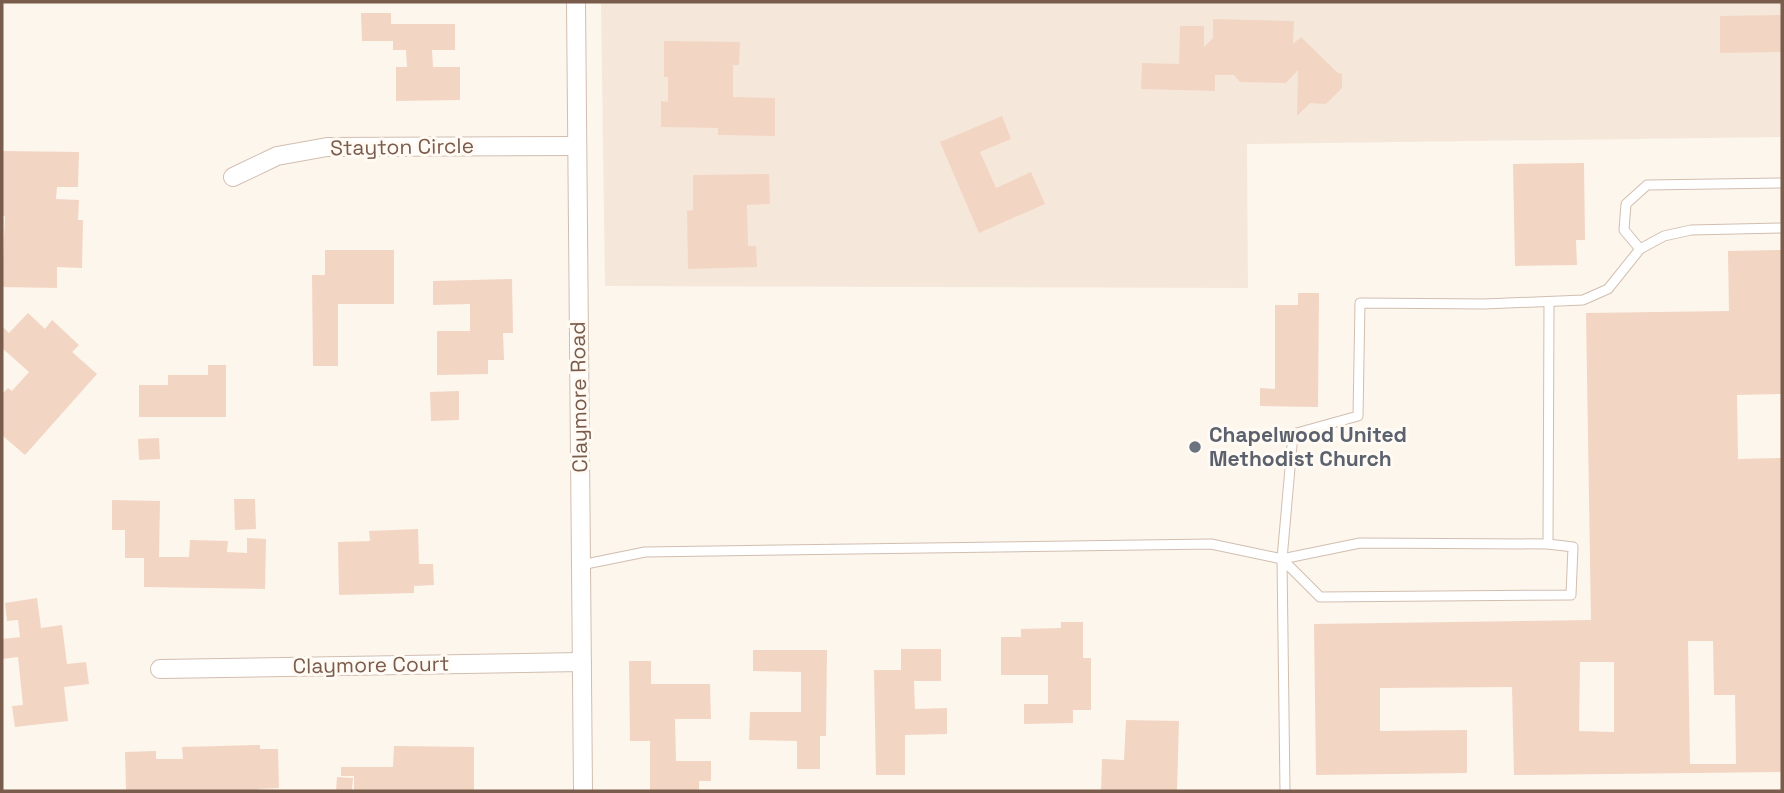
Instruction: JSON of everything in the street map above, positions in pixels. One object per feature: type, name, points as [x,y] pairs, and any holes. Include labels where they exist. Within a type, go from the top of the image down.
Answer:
[{"type":"street","name":"Claymore Road","points":[[576,2],[583,791]]},
{"type":"street","name":"Stayton Circle","points":[[233,177],[277,156],[327,146],[576,146]]},
{"type":"street","name":"Claymore Court","points":[[160,669],[582,662]]},
{"type":"lane","points":[[1640,249],[1624,230],[1626,204],[1647,184],[1782,183]]},
{"type":"lane","points":[[1285,791],[1282,559],[1293,434],[1359,416],[1360,303],[1549,303],[1583,300],[1608,289],[1640,249],[1664,236],[1690,230],[1782,228]]},
{"type":"lane","points":[[1548,544],[1549,303]]},
{"type":"lane","points":[[581,565],[645,552],[1211,544],[1282,559],[1360,543],[1548,544],[1573,547],[1572,595],[1320,597],[1282,559]]},
{"type":"shaded area","points":[[601,2],[1782,2],[1782,137],[1247,144],[1248,288],[605,286]]},
{"type":"building","points":[[361,13],[391,13],[391,24],[455,24],[455,50],[432,50],[433,67],[460,67],[460,100],[396,101],[396,67],[407,67],[406,50],[393,50],[393,41],[362,41]]},
{"type":"building","points":[[1782,15],[1782,52],[1720,53],[1720,16]]},
{"type":"building","points":[[1213,19],[1294,21],[1293,44],[1301,37],[1342,74],[1342,88],[1326,104],[1310,103],[1297,116],[1298,70],[1286,83],[1240,82],[1234,75],[1215,75],[1215,91],[1141,89],[1142,63],[1179,64],[1180,26],[1204,26],[1204,47],[1213,38]]},
{"type":"building","points":[[664,41],[740,42],[739,65],[733,65],[733,97],[775,98],[775,136],[718,135],[718,128],[661,127],[661,101],[668,102],[668,77],[664,77]]},
{"type":"building","points":[[1002,116],[1011,139],[980,152],[996,188],[1031,172],[1045,204],[979,233],[940,142]]},
{"type":"building","points":[[2,151],[79,152],[78,187],[57,187],[56,199],[79,200],[78,220],[83,220],[82,268],[57,267],[57,288],[2,287],[5,216],[2,216]]},
{"type":"building","points":[[1584,163],[1585,240],[1576,240],[1577,265],[1515,266],[1513,164]]},
{"type":"building","points":[[769,174],[770,204],[747,205],[748,246],[756,246],[757,267],[688,269],[687,211],[693,210],[693,175]]},
{"type":"building","points":[[325,250],[394,250],[394,304],[338,304],[338,366],[313,366],[312,275],[325,275]]},
{"type":"building","points":[[1782,250],[1782,394],[1737,395],[1738,459],[1782,458],[1782,772],[1514,775],[1512,687],[1380,688],[1380,731],[1467,730],[1467,773],[1316,775],[1314,624],[1591,620],[1586,313],[1729,311],[1728,251]],"holes":[[[1688,641],[1713,641],[1714,695],[1735,695],[1736,764],[1690,764]],[[1580,662],[1614,662],[1614,732],[1579,731]]]},
{"type":"building","points":[[512,279],[513,333],[503,333],[504,360],[488,360],[488,374],[437,375],[437,331],[470,331],[470,304],[433,305],[433,281]]},
{"type":"building","points":[[1298,293],[1319,293],[1318,407],[1260,406],[1260,388],[1275,389],[1275,305],[1298,305]]},
{"type":"building","points":[[28,313],[45,329],[52,320],[79,345],[72,352],[97,374],[25,455],[2,437],[2,394],[8,388],[12,391],[29,372],[2,348],[2,326],[9,333]]},
{"type":"building","points":[[208,365],[226,365],[226,417],[139,417],[139,385],[168,385],[168,375],[208,375]]},
{"type":"building","points":[[459,391],[459,420],[431,421],[430,392]]},
{"type":"building","points":[[159,438],[160,459],[139,460],[138,439]]},
{"type":"building","points":[[234,499],[255,499],[256,529],[235,530]]},
{"type":"building","points":[[112,500],[160,501],[159,557],[189,557],[190,540],[228,541],[227,552],[247,553],[247,538],[266,539],[265,589],[144,587],[144,558],[125,558],[125,530],[112,530]]},
{"type":"building","points":[[418,529],[419,564],[433,564],[434,585],[414,586],[414,593],[339,595],[338,542],[370,541],[369,531]]},
{"type":"building","points":[[37,598],[41,628],[62,625],[67,664],[86,662],[89,684],[64,687],[68,721],[15,727],[12,706],[23,705],[18,657],[2,659],[2,639],[20,637],[18,620],[7,621],[5,603]]},
{"type":"building","points":[[1061,622],[1083,622],[1083,658],[1091,658],[1091,710],[1073,710],[1073,723],[1024,724],[1024,704],[1048,704],[1048,675],[1001,675],[1001,637],[1021,637],[1021,629],[1061,628]]},
{"type":"building","points":[[901,649],[941,649],[941,681],[914,681],[915,709],[947,708],[947,734],[905,735],[905,775],[876,775],[874,670],[901,670]]},
{"type":"building","points":[[753,650],[827,650],[826,736],[820,736],[820,769],[797,769],[797,741],[749,740],[750,712],[801,712],[801,672],[753,671]]},
{"type":"building","points":[[629,661],[651,661],[651,684],[710,684],[711,719],[675,719],[676,761],[711,761],[711,781],[699,781],[699,791],[650,791],[650,741],[630,741]]},
{"type":"building","points":[[1126,720],[1179,721],[1177,791],[1101,791],[1102,759],[1124,760]]},
{"type":"building","points":[[260,745],[260,749],[278,749],[279,788],[258,791],[126,790],[125,752],[156,751],[156,759],[183,759],[182,747]]},
{"type":"building","points":[[394,746],[474,747],[474,791],[354,791],[354,776],[341,776],[341,767],[393,767]]},
{"type":"building","points":[[337,777],[353,778],[352,791],[336,791]]},
{"type":"place","name":"Chapelwood United Methodist Church","points":[[1195,447]]}]
